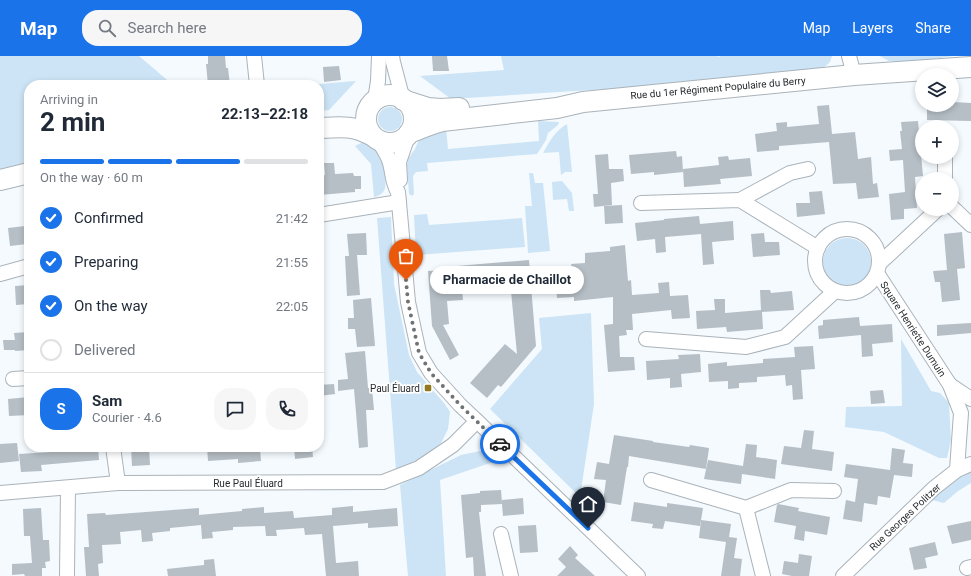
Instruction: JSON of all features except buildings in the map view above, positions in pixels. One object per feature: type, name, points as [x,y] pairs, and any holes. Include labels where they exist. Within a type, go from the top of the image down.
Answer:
[{"type":"main road","name":"Rue du 1er Régiment Populaire du Berry","points":[[409,133],[430,124],[442,121],[557,108],[583,102],[854,75],[971,67]]},
{"type":"main road","points":[[324,116],[346,114],[372,103],[381,97],[389,95],[396,96],[403,100],[412,111],[413,119],[409,133],[398,142],[391,143],[384,142],[362,130],[347,127],[324,128]]},
{"type":"main road","name":"Rue du 1er Régiment Populaire du Berry","points":[[403,100],[428,108],[440,109],[555,100],[583,102]]},
{"type":"main road","points":[[372,103],[366,113],[366,120],[367,126],[375,137]]},
{"type":"main road","points":[[0,180],[24,174]]},
{"type":"street","points":[[254,56],[256,80]]},
{"type":"street","points":[[372,103],[378,81],[379,56]]},
{"type":"street","points":[[392,56],[403,100]]},
{"type":"street","points":[[849,56],[854,75]]},
{"type":"street","points":[[398,197],[400,184],[399,162],[409,133]]},
{"type":"street","points":[[375,137],[387,155],[398,197],[408,302],[419,353],[431,373],[460,405],[638,576]]},
{"type":"street","points":[[641,203],[740,200],[790,173],[808,169]]},
{"type":"street","points":[[324,214],[398,197]]},
{"type":"street","points":[[646,339],[746,348],[785,337],[835,291],[823,282],[816,268],[818,248],[740,200]]},
{"type":"street","points":[[959,214],[971,225]]},
{"type":"street","name":"Square Henriette Dumuin","points":[[835,291],[852,293],[861,290],[868,285],[878,268],[931,216]]},
{"type":"street","name":"Square Henriette Dumuin","points":[[818,248],[824,239],[833,232],[844,229],[855,230],[865,234],[873,242],[878,252],[878,268],[950,385]]},
{"type":"street","points":[[0,274],[24,267]]},
{"type":"street","points":[[13,378],[24,378]]},
{"type":"street","points":[[950,385],[971,399]]},
{"type":"street","points":[[950,385],[961,413],[957,470]]},
{"type":"street","name":"Rue Paul Éluard","points":[[0,493],[118,483],[383,482],[419,468],[453,445],[477,421]]},
{"type":"street","points":[[114,452],[118,483]]},
{"type":"street","name":"Rue Georges Politzer","points":[[842,576],[934,488],[957,470],[971,464]]},
{"type":"street","points":[[650,480],[746,508],[791,490],[834,491]]},
{"type":"street","points":[[67,576],[68,488]]},
{"type":"street","points":[[746,508],[763,576]]},
{"type":"street","points":[[501,534],[511,576]]},
{"type":"shaded area","points":[[0,56],[139,56],[167,80],[24,80],[24,166],[0,172]]},
{"type":"shaded area","points":[[501,56],[832,56],[830,62],[820,71],[717,82],[451,99],[420,76],[504,70]]},
{"type":"shaded area","points":[[880,56],[953,56],[919,61],[889,61]]},
{"type":"shaded area","points":[[356,81],[329,110],[324,110],[324,84]]},
{"type":"shaded area","points":[[390,107],[395,108],[401,114],[401,124],[395,130],[390,131],[385,130],[379,124],[378,119],[379,114],[385,108]]},
{"type":"shaded area","points":[[538,121],[559,122],[558,125],[548,133],[546,140],[537,154],[427,163],[428,171],[416,172],[413,176],[414,194],[412,196],[409,194],[408,159],[419,140],[428,133],[446,127],[448,149],[539,141]]},
{"type":"shaded area","points":[[567,124],[572,172],[565,172],[561,175],[559,152],[543,153],[550,141]]},
{"type":"shaded area","points":[[365,141],[379,154],[384,169],[386,183],[385,189],[381,194],[374,197],[371,164],[355,146]]},
{"type":"shaded area","points":[[529,173],[533,173],[535,183],[543,183],[550,251],[528,253],[525,206],[532,206]]},
{"type":"shaded area","points":[[562,181],[572,193],[574,211],[569,211],[567,199],[553,200],[552,182]]},
{"type":"shaded area","points":[[427,214],[429,225],[522,218],[525,247],[416,255],[414,215]]},
{"type":"shaded area","points":[[391,217],[394,284],[409,355],[417,372],[450,412],[448,429],[441,443],[425,456],[396,470],[377,218]]},
{"type":"shaded area","points":[[847,238],[856,240],[864,245],[869,253],[871,262],[869,271],[864,279],[856,284],[847,286],[838,284],[830,279],[825,271],[823,262],[825,253],[830,245],[838,240]]},
{"type":"shaded area","points":[[591,313],[594,404],[580,497],[490,409],[542,349],[539,318]]},
{"type":"shaded area","points":[[901,339],[931,391],[940,393],[949,403],[951,440],[947,458],[939,458],[884,432],[845,427],[846,407],[902,406]]},
{"type":"shaded area","points":[[488,451],[499,460],[440,480],[446,576],[408,576],[400,485],[461,455]]},
{"type":"shaded area","points":[[971,470],[971,483],[958,491],[944,503],[932,500],[955,479]]},
{"type":"way so far","points":[[406,280],[408,302],[419,353],[431,373],[460,405],[500,444]]},
{"type":"place","name":"Pharmacie de Chaillot","points":[[406,280]]},
{"type":"place","name":"Paul Éluard","points":[[428,388]]},
{"type":"route","points":[[500,444],[588,528]]}]
